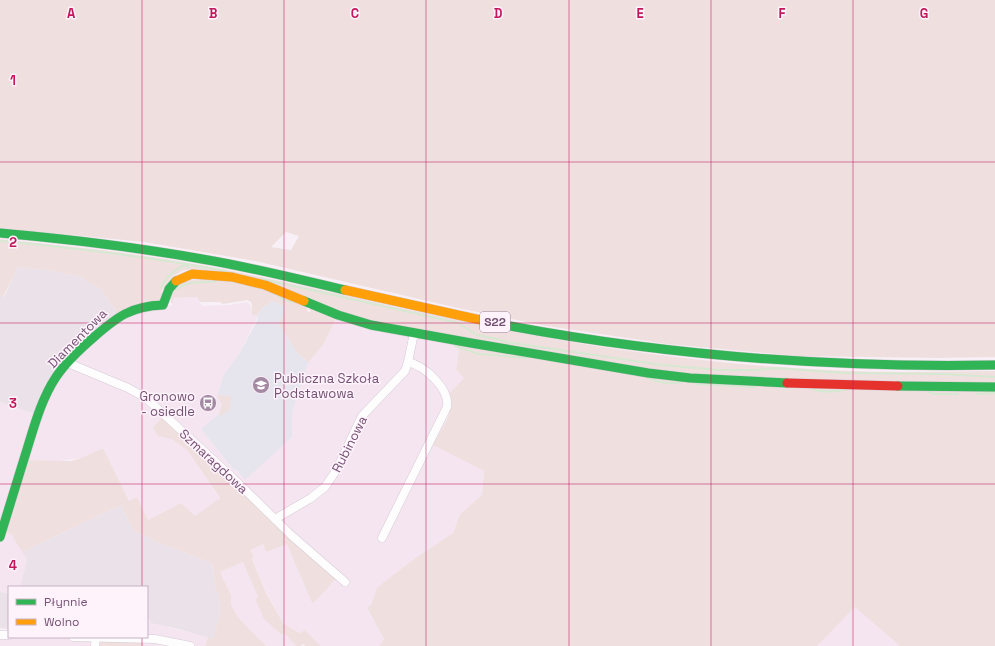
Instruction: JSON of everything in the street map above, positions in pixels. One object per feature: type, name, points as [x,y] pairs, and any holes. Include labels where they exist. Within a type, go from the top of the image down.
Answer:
[{"type":"main road","name":"S22","points":[[0,233],[123,246],[233,264],[519,327],[588,340],[686,353],[795,362],[927,366],[995,365]]},
{"type":"main road","name":"Diamentowa","points":[[0,537],[40,408],[52,383],[68,363],[104,327],[119,315],[136,307],[163,305],[169,289],[183,276],[192,274],[232,277],[265,285],[332,313],[358,322],[414,333]]},
{"type":"main road","points":[[414,333],[648,373],[690,378],[802,384],[995,387]]},
{"type":"street","name":"Rubinowa","points":[[275,519],[311,498],[327,484],[339,465],[360,420],[369,408],[405,371],[414,333]]},
{"type":"street","points":[[382,538],[447,407],[447,397],[442,389],[423,368],[408,362]]},
{"type":"street","name":"Szmaragdowa","points":[[68,363],[122,385],[146,398],[275,519],[345,582]]},
{"type":"street","points":[[95,646],[96,638],[155,639],[190,646]]},
{"type":"shaded area","points":[[0,0],[995,0],[995,357],[939,358],[798,356],[667,344],[547,326],[462,309],[255,261],[144,242],[0,228]],"holes":[[[286,232],[299,236],[291,250],[271,247]]]},
{"type":"shaded area","points":[[0,239],[103,250],[180,261],[247,274],[495,328],[582,344],[673,357],[765,366],[858,371],[995,371],[995,646],[898,646],[899,645],[855,607],[817,646],[379,646],[384,639],[367,608],[371,605],[377,588],[414,559],[453,533],[460,514],[482,495],[484,471],[433,445],[449,414],[451,400],[449,394],[464,378],[456,370],[460,342],[371,325],[338,315],[323,345],[308,363],[298,354],[279,324],[286,307],[273,301],[262,308],[256,316],[251,314],[251,302],[247,300],[223,304],[220,302],[200,302],[197,297],[173,298],[173,303],[171,303],[172,294],[175,287],[180,283],[195,280],[218,281],[229,279],[262,286],[277,292],[306,305],[308,312],[310,312],[312,304],[308,303],[309,301],[276,284],[232,274],[205,270],[191,269],[182,271],[172,277],[161,292],[166,295],[163,305],[136,307],[119,315],[101,289],[78,276],[54,271],[18,267],[3,297],[0,295]]},
{"type":"shaded area","points":[[18,267],[54,271],[78,276],[101,289],[119,315],[62,369],[38,415],[0,402],[0,295],[4,297]]},
{"type":"shaded area","points":[[197,297],[202,306],[229,305],[248,302],[251,307],[250,314],[258,316],[239,354],[223,376],[217,397],[222,404],[219,414],[201,429],[234,470],[236,469],[239,473],[292,437],[292,413],[308,363],[323,345],[338,315],[460,341],[456,370],[464,378],[449,394],[451,408],[435,446],[484,471],[482,495],[460,514],[453,533],[414,559],[377,588],[371,605],[367,609],[384,639],[379,646],[321,646],[305,630],[299,633],[283,623],[265,590],[252,558],[250,549],[263,544],[266,552],[287,543],[312,603],[317,600],[338,576],[233,478],[171,439],[187,450],[220,499],[195,517],[181,503],[148,520],[137,497],[129,501],[103,448],[81,458],[58,461],[0,521],[0,402],[38,415],[48,390],[113,319],[163,305],[172,306],[172,298]]},
{"type":"shaded area","name":"Publiczna Szkoła Podstawowa","points":[[273,301],[286,307],[298,354],[308,363],[292,413],[292,437],[245,480],[236,469],[234,470],[201,429],[219,414],[222,404],[217,397],[223,376],[239,354],[257,321],[258,317],[256,316],[262,308]]},
{"type":"shaded area","points":[[217,395],[231,396],[230,409],[221,416],[219,414],[222,404]]},
{"type":"shaded area","points":[[165,415],[338,576],[317,600],[312,603],[287,544],[266,552],[263,544],[250,550],[254,557],[252,559],[266,593],[283,623],[299,633],[305,630],[321,646],[305,646],[303,644],[301,646],[296,646],[284,633],[282,635],[264,619],[255,599],[258,597],[243,562],[220,572],[231,595],[231,605],[238,617],[266,646],[205,646],[208,637],[213,639],[220,615],[219,594],[216,589],[212,563],[160,543],[133,530],[121,505],[22,552],[11,534],[2,531],[24,460],[71,461],[103,448],[129,501],[137,497],[148,520],[181,503],[195,516],[220,498],[187,450],[171,439],[158,436],[153,427]]},
{"type":"shaded area","points":[[121,505],[133,530],[160,543],[212,563],[216,589],[219,594],[220,615],[213,639],[150,623],[150,619],[148,619],[148,586],[20,586],[27,560],[22,552]]},
{"type":"shaded area","points":[[2,531],[11,534],[27,560],[20,586],[8,586],[8,594],[0,592],[0,537]]},
{"type":"shaded area","points":[[243,562],[258,597],[255,598],[278,631],[282,635],[284,633],[296,646],[266,646],[238,617],[231,605],[231,595],[220,572]]},
{"type":"shaded area","points":[[879,582],[955,646],[817,646]]},
{"type":"shaded area","points":[[0,592],[8,594],[8,629],[0,628]]},
{"type":"shaded area","points":[[148,619],[150,619],[150,623],[208,637],[205,646],[144,646],[145,642],[95,646],[0,646],[0,635],[8,638],[148,638]]},
{"type":"shaded area","points":[[96,638],[145,638],[144,646],[95,646]]},
{"type":"waterway","points":[[0,241],[113,253],[226,271]]},
{"type":"waterway","points":[[161,287],[166,279],[176,270],[188,264],[188,268]]},
{"type":"waterway","points":[[262,279],[458,323],[477,335],[507,342],[662,365],[719,370],[755,370],[776,368],[845,373],[942,374],[995,377]]},
{"type":"waterway","points":[[176,289],[191,283],[217,281]]},
{"type":"waterway","points":[[279,296],[282,299],[291,302]]},
{"type":"waterway","points":[[455,346],[479,354],[527,358]]},
{"type":"waterway","points":[[648,378],[664,383],[681,382]]},
{"type":"waterway","points":[[697,384],[755,387]]},
{"type":"waterway","points":[[810,388],[828,392],[847,389]]},
{"type":"waterway","points":[[929,392],[935,394],[958,394]]},
{"type":"waterway","points":[[977,394],[995,393]]},
{"type":"traffic: fast","points":[[0,233],[101,244],[177,255],[274,273],[345,290]]},
{"type":"traffic: fast","points":[[0,537],[37,416],[50,386],[56,377],[78,351],[118,318],[133,310],[163,305],[169,289],[176,281]]},
{"type":"traffic: fast","points":[[304,301],[338,315],[371,325],[471,343],[648,373],[690,378],[787,383]]},
{"type":"traffic: fast","points":[[494,323],[618,343],[743,357],[869,364],[995,365]]},
{"type":"traffic: fast","points":[[898,386],[995,387]]},
{"type":"traffic: slow","points":[[176,281],[192,274],[232,277],[265,285],[304,301]]},
{"type":"traffic: slow","points":[[345,290],[494,323]]},
{"type":"traffic: jam","points":[[787,383],[898,386]]},
{"type":"place","name":"Publiczna Szkoła Podstawowa","points":[[261,385]]},
{"type":"place","name":"Gronowo - osiedle","points":[[208,403]]}]
